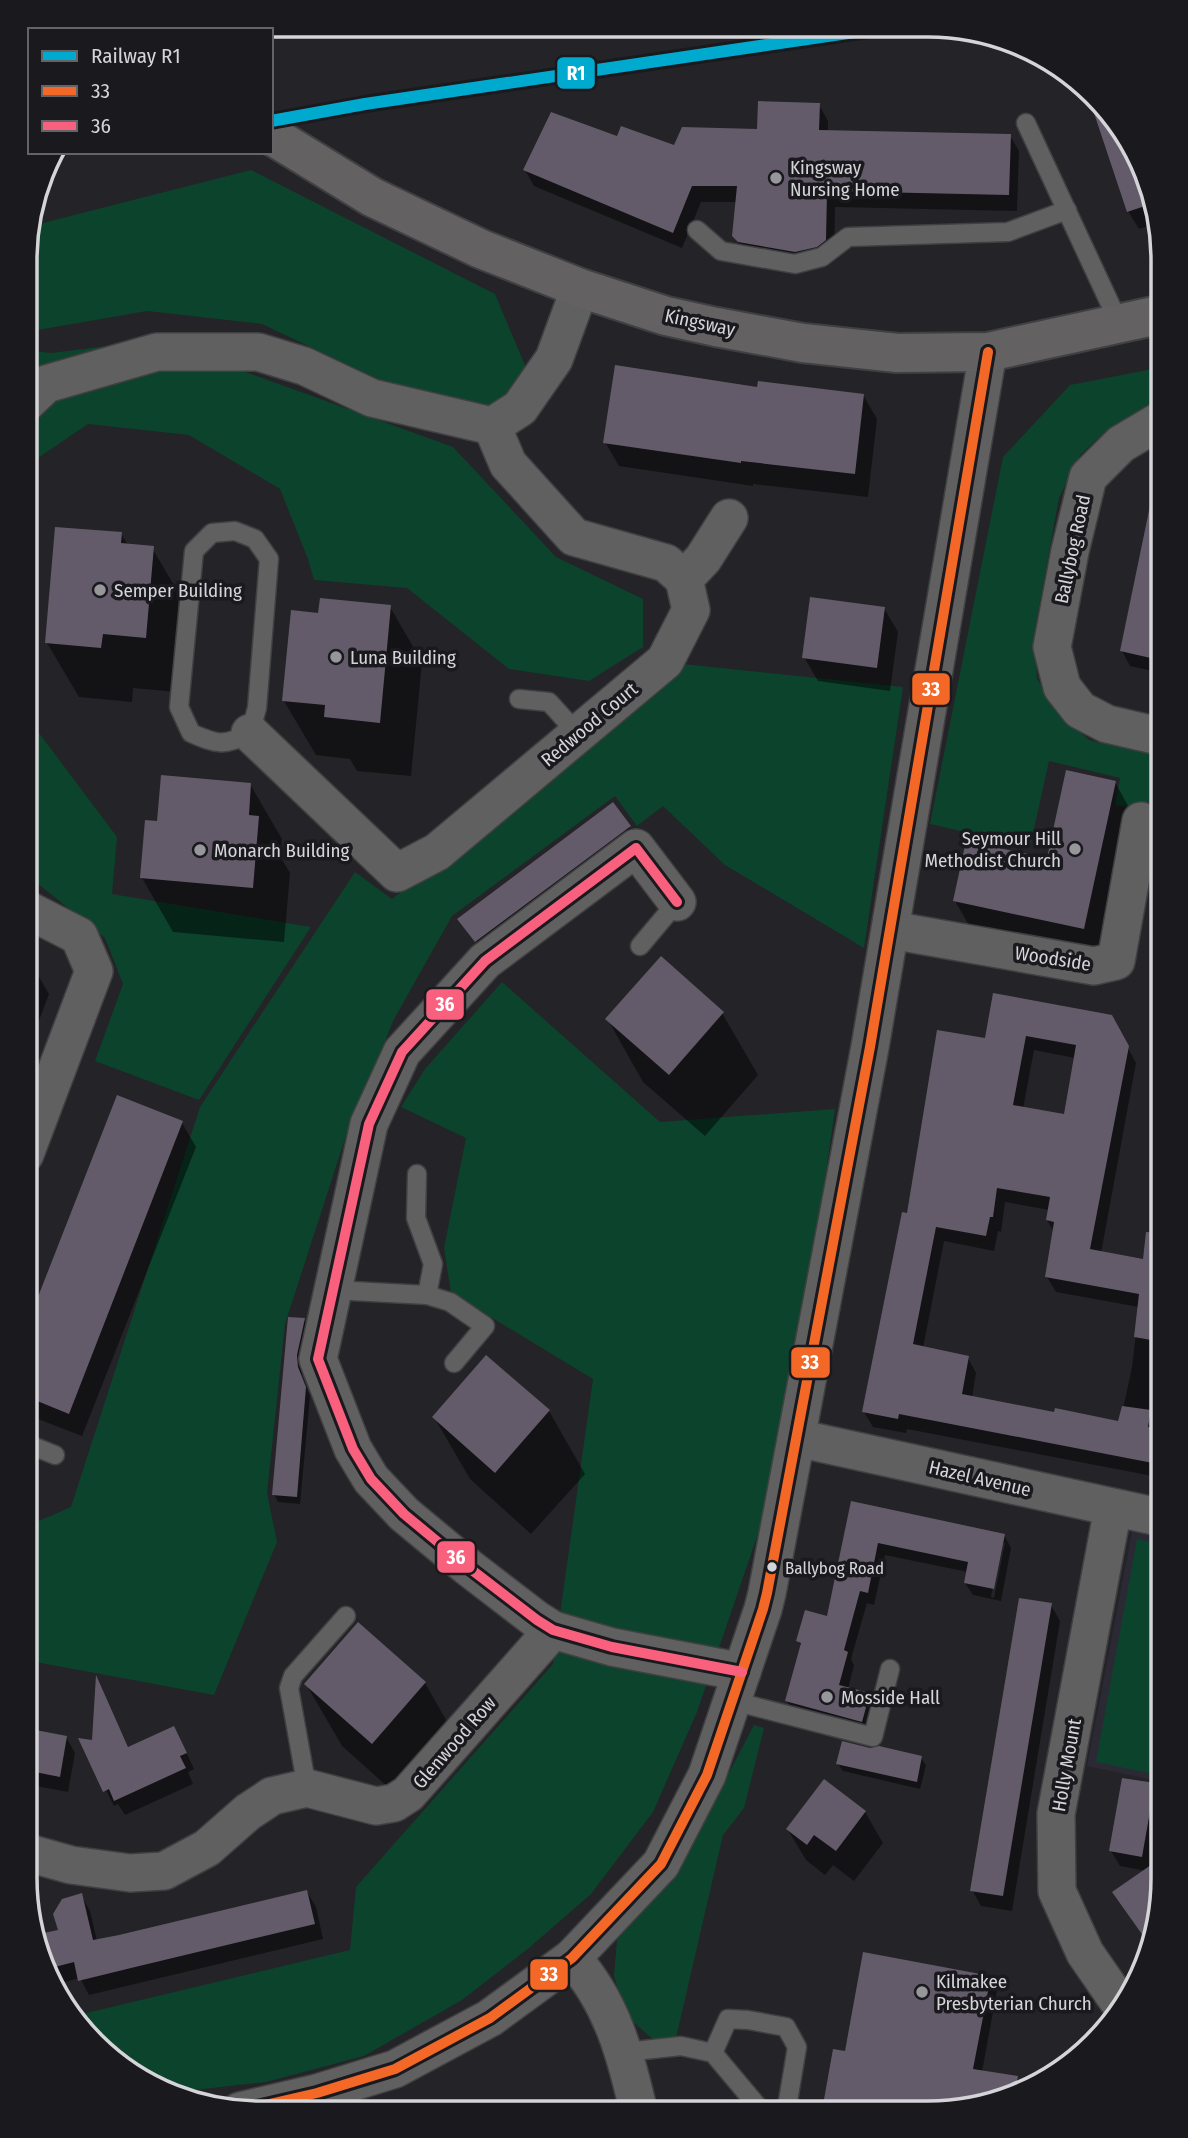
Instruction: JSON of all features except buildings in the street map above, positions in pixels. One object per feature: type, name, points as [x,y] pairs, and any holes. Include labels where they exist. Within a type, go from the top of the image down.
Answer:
[{"type":"main road","name":"Kingsway","points":[[273,136],[372,197],[481,249],[580,288],[666,316],[803,343],[897,353],[988,352],[1151,316]]},
{"type":"street","points":[[37,393],[46,384],[157,352],[258,352],[304,366],[372,398],[492,426],[520,408],[554,359],[580,288]]},
{"type":"street","points":[[285,2101],[395,2069],[490,2018],[572,1958],[661,1864],[707,1775],[764,1609],[891,930],[988,352]]},
{"type":"street","points":[[492,426],[508,464],[573,537],[666,563],[684,579],[703,559],[729,518]]},
{"type":"street","name":"Ballybog Road","points":[[1151,426],[1121,444],[1088,477],[1070,551],[1052,647],[1062,687],[1080,710],[1107,723],[1151,734]]},
{"type":"street","name":"Redwood Court","points":[[250,733],[397,873],[437,852],[665,661],[691,610],[684,579]]},
{"type":"street","name":"Woodside","points":[[891,930],[1094,966],[1116,961],[1141,821]]},
{"type":"street","points":[[677,902],[636,848],[485,961],[401,1052],[369,1124],[318,1359],[353,1449],[372,1479],[404,1514],[457,1559],[553,1630],[737,1686]]},
{"type":"street","points":[[37,915],[79,936],[94,971],[37,1122]]},
{"type":"street","name":"Hazel Avenue","points":[[797,1438],[1151,1516]]},
{"type":"street","name":"Holly Mount","points":[[1114,1508],[1056,1814],[1057,1891],[1085,1953],[1116,1998]]},
{"type":"street","name":"Glenwood Row","points":[[37,1856],[71,1865],[130,1873],[164,1871],[207,1849],[248,1812],[272,1796],[307,1788],[376,1806],[394,1803],[408,1794],[553,1630]]},
{"type":"street","points":[[572,1958],[583,1969],[603,1999],[625,2052],[636,2101]]},
{"type":"lane","points":[[1027,123],[1119,323]]},
{"type":"lane","points":[[697,230],[721,251],[795,264],[822,257],[848,237],[1008,232],[1067,210]]},
{"type":"lane","points":[[235,531],[255,539],[269,559],[257,708],[250,733],[237,740],[215,744],[191,733],[178,707],[194,551],[212,533],[235,531]]},
{"type":"lane","points":[[519,699],[549,702],[578,734]]},
{"type":"lane","points":[[640,946],[677,902]]},
{"type":"lane","points":[[417,1174],[416,1218],[433,1264],[427,1295]]},
{"type":"lane","points":[[333,1290],[427,1295],[450,1302],[485,1326],[454,1363]]},
{"type":"lane","points":[[37,1448],[55,1455]]},
{"type":"lane","points":[[307,1788],[289,1688],[293,1676],[346,1616]]},
{"type":"lane","points":[[737,1686],[873,1737],[890,1669]]},
{"type":"lane","points":[[713,2053],[728,2019],[786,2027],[797,2047],[786,2101]]},
{"type":"lane","points":[[625,2052],[681,2046],[713,2053],[753,2101]]},
{"type":"shaded area","points":[[1132,1532],[1151,1536],[1151,1779],[1087,1766]]},
{"type":"green space","points":[[251,170],[495,294],[527,370],[503,405],[487,412],[380,380],[262,324],[147,311],[37,330],[37,260],[40,224]]},
{"type":"green space","points":[[157,340],[453,447],[556,557],[643,599],[643,647],[589,681],[509,669],[407,588],[314,580],[280,489],[189,435],[88,424],[37,459],[37,351],[51,353]]},
{"type":"green space","points":[[1151,369],[1151,415],[1107,430],[1080,455],[1059,498],[1035,629],[1037,679],[1060,714],[1089,740],[1151,754],[1151,810],[1115,805],[1120,778],[1049,761],[1030,847],[930,824],[1003,457],[1070,385]]},
{"type":"green space","points":[[683,664],[903,687],[864,948],[725,865],[663,806],[637,826],[615,796],[452,916],[393,1021],[366,1090],[353,1114],[285,1324],[267,1493],[277,1542],[214,1695],[37,1662],[37,1522],[71,1507],[200,1107],[355,872],[392,899]]},
{"type":"green space","points":[[37,730],[117,837],[112,894],[311,927],[199,1100],[95,1061],[123,984],[105,938],[37,883]]},
{"type":"green space","points":[[502,982],[660,1122],[835,1109],[787,1449],[697,1712],[653,1812],[591,1894],[529,1948],[462,2000],[364,2056],[266,2082],[192,2090],[161,2078],[136,2064],[113,2046],[83,2014],[350,1950],[356,1887],[553,1664],[593,1379],[451,1293],[444,1248],[466,1138],[401,1107],[425,1069]]},
{"type":"green space","points":[[1137,1539],[1151,1542],[1151,1773],[1096,1762]]},
{"type":"green space","points":[[754,1725],[764,1728],[744,1808],[723,1835],[676,2038],[653,2039],[626,2016],[614,1976],[618,1928],[709,1811]]},
{"type":"rail line","name":"R1","points":[[273,121],[365,104],[821,37]]},
{"type":"transit line","name":"33","points":[[283,2101],[395,2069],[490,2018],[572,1958],[661,1864],[707,1775],[767,1593],[870,1047],[988,352]]},
{"type":"transit line","name":"36","points":[[677,902],[636,848],[485,961],[402,1052],[369,1124],[318,1359],[353,1449],[371,1479],[404,1514],[537,1620],[553,1630],[612,1647],[742,1672]]},
{"type":"place","name":"Kingsway Nursing Home","points":[[776,178]]},
{"type":"place","name":"Semper Building","points":[[100,590]]},
{"type":"place","name":"Luna Building","points":[[336,657]]},
{"type":"place","name":"Seymour Hill Methodist Church","points":[[1075,849]]},
{"type":"place","name":"Monarch Building","points":[[200,850]]},
{"type":"place","name":"Ballybog Road","points":[[772,1567]]},
{"type":"place","name":"Mosside Hall","points":[[827,1697]]},
{"type":"place","name":"Kilmakee Presbyterian Church","points":[[922,1992]]}]
